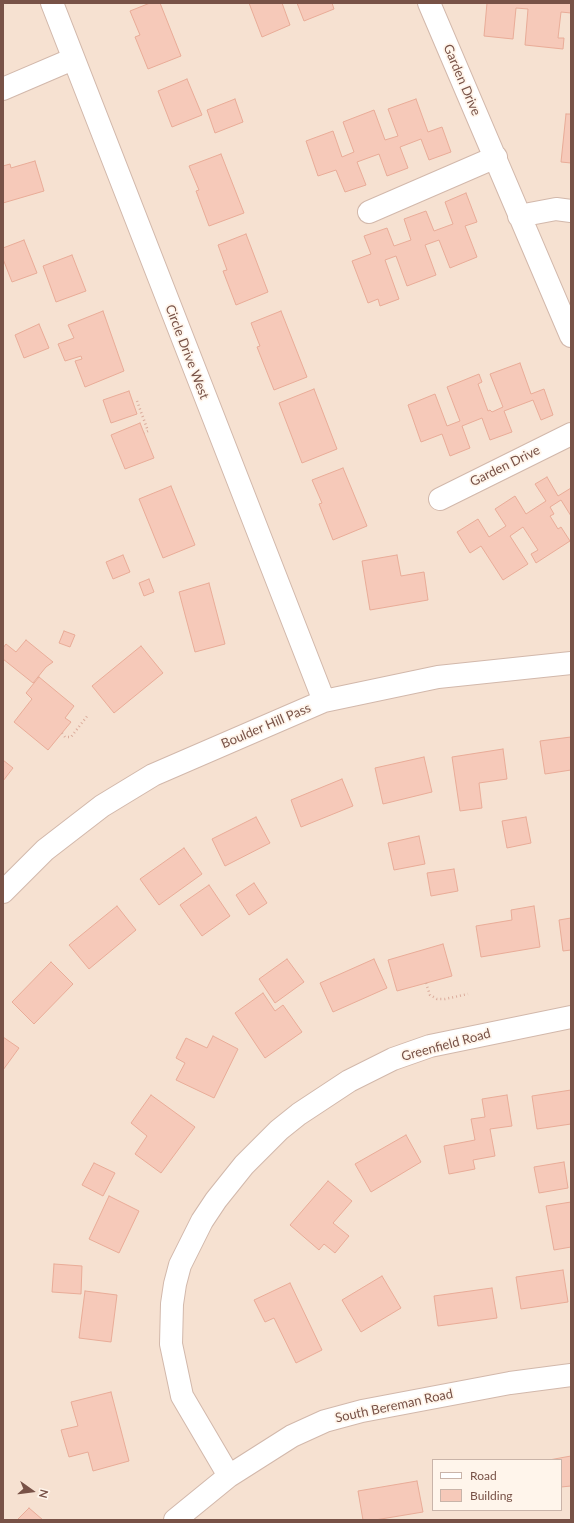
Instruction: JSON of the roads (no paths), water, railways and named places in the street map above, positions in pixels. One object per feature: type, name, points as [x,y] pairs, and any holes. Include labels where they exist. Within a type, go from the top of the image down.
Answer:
[{"type":"street","name":"Circle Drive West","points":[[52,3],[324,700]]},
{"type":"street","name":"Garden Drive","points":[[429,3],[496,157],[519,216],[571,336]]},
{"type":"street","points":[[3,89],[73,60]]},
{"type":"street","points":[[369,212],[496,157]]},
{"type":"street","points":[[519,216],[556,209],[571,212]]},
{"type":"street","name":"Garden Drive","points":[[440,499],[571,434]]},
{"type":"street","name":"Boulder Hill Pass","points":[[3,892],[44,850],[102,806],[153,775],[324,700],[438,677],[571,663]]},
{"type":"street","name":"Greenfield Road","points":[[229,1476],[182,1396],[171,1344],[172,1304],[180,1265],[202,1220],[216,1200],[248,1160],[279,1130],[298,1114],[349,1081],[393,1059],[430,1046],[571,1017]]},
{"type":"street","name":"South Bereman Road","points":[[175,1520],[229,1476],[292,1436],[325,1421],[362,1411],[503,1384],[571,1375]]}]
